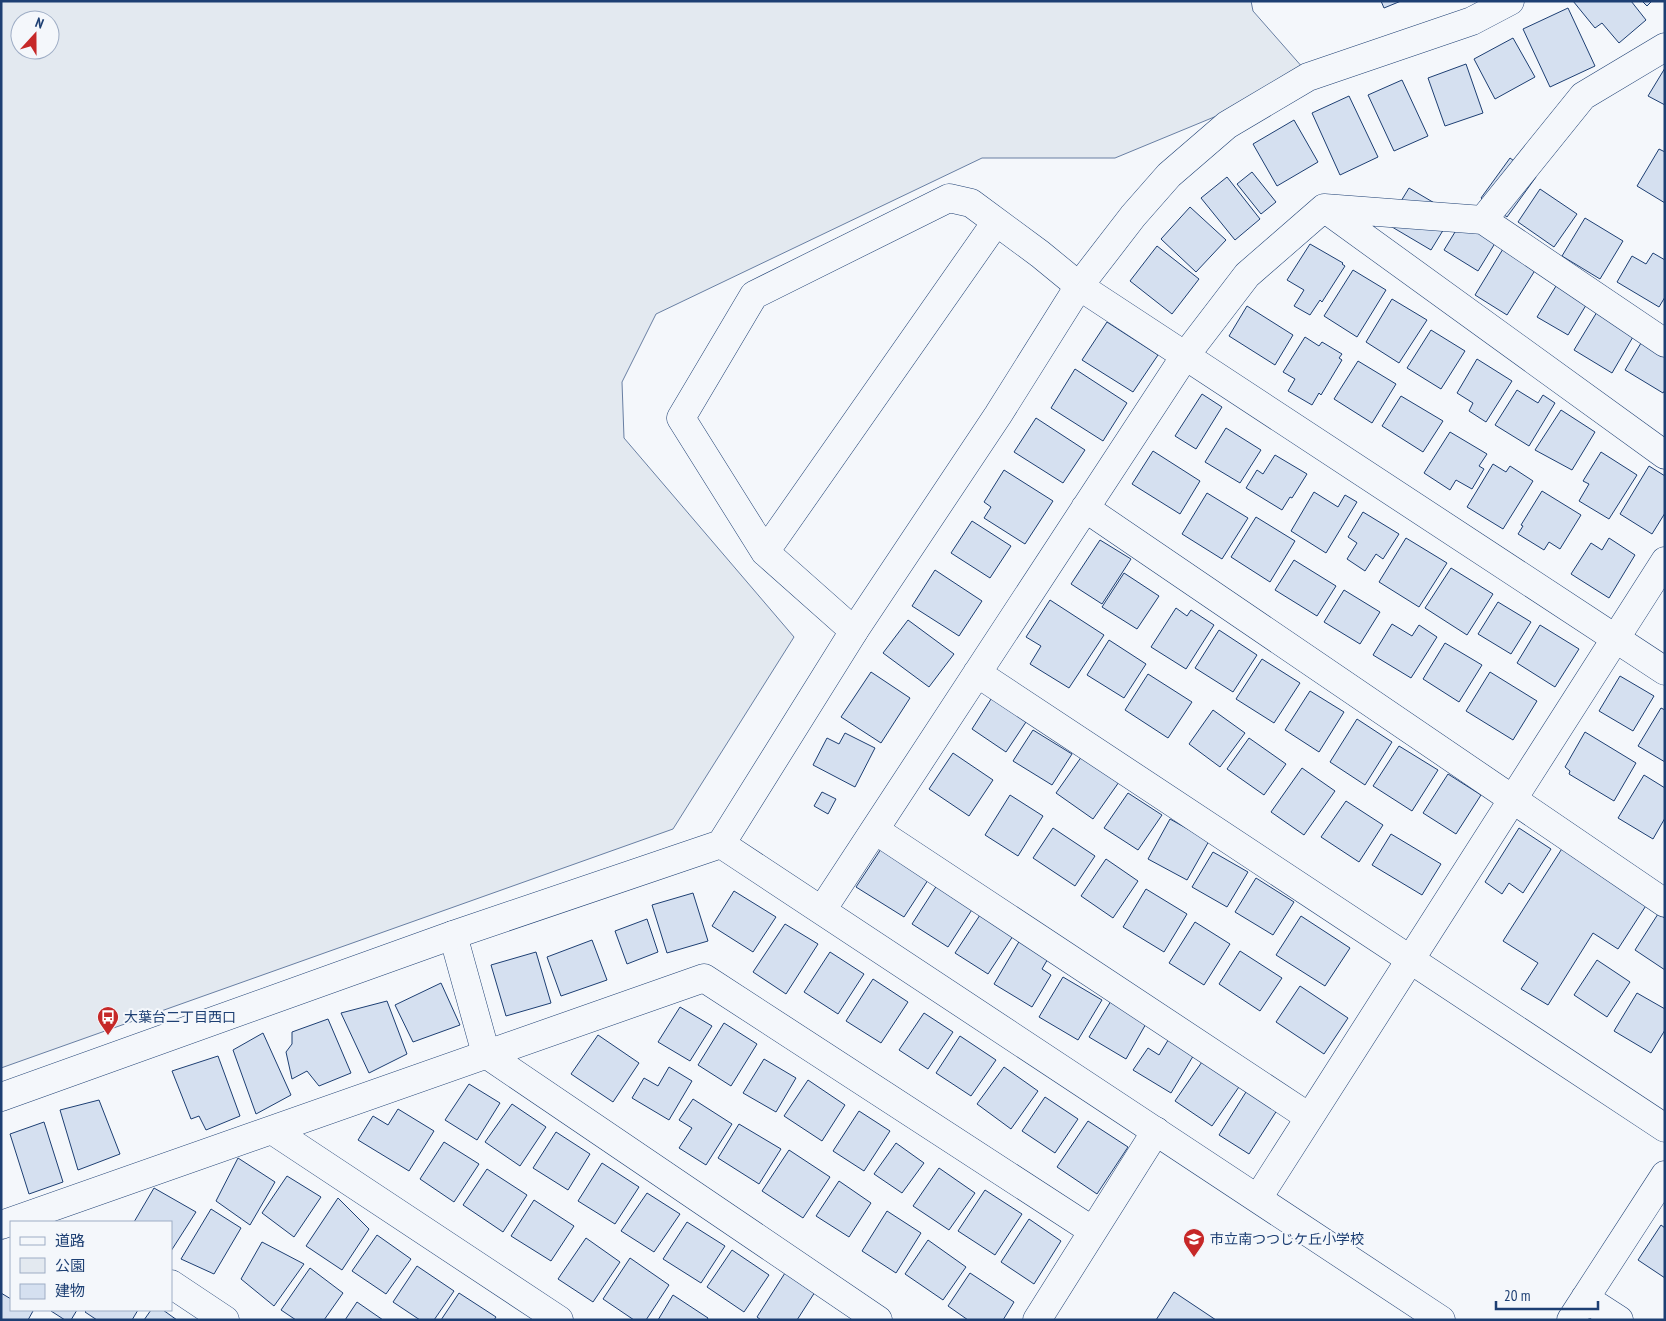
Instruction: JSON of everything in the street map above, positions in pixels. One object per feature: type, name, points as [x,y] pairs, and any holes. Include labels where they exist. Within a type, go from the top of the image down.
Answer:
[{"type":"street","points":[[1,1098],[454,935],[721,844],[854,631],[998,415],[1079,286],[1133,216],[1169,175],[1227,125],[1308,77],[1472,21],[1510,1]]},
{"type":"street","points":[[1483,220],[1583,96],[1665,47]]},
{"type":"street","points":[[854,631],[765,552],[681,418],[754,295],[949,198],[971,203],[1040,254],[1079,286],[1665,671]]},
{"type":"street","points":[[1324,208],[1665,455]]},
{"type":"street","points":[[822,910],[1185,356],[1247,275],[1324,208],[1483,220],[1665,343]]},
{"type":"street","points":[[765,552],[996,222]]},
{"type":"street","points":[[1085,508],[1665,903]]},
{"type":"street","points":[[1258,1198],[1665,561]]},
{"type":"street","points":[[977,672],[1665,1128]]},
{"type":"street","points":[[875,830],[1310,1117]]},
{"type":"street","points":[[721,844],[1441,1320]]},
{"type":"street","points":[[454,935],[486,1054],[843,1310],[878,1320]]},
{"type":"street","points":[[13,1221],[704,978],[1093,1231]]},
{"type":"street","points":[[272,1130],[559,1320]]},
{"type":"street","points":[[1037,1320],[1156,1131]]},
{"type":"street","points":[[1619,1320],[1578,1309],[1665,1175]]},
{"type":"street","points":[[56,1206],[78,1221]]},
{"type":"street","points":[[172,1285],[225,1320]]},
{"type":"green space","points":[[1,1],[1251,1],[1253,11],[1311,77],[1115,158],[982,158],[656,314],[622,382],[624,438],[794,637],[673,829],[1,1068]]},
{"type":"building","points":[[1381,1],[1401,1],[1384,8]]},
{"type":"building","points":[[1573,1],[1631,1],[1646,20],[1619,43],[1602,23],[1595,28]]},
{"type":"building","points":[[1642,1],[1652,1],[1647,6]]},
{"type":"building","points":[[1568,8],[1595,66],[1550,87],[1523,29]]},
{"type":"building","points":[[1513,38],[1535,77],[1495,99],[1474,59]]},
{"type":"building","points":[[1466,64],[1483,113],[1445,126],[1428,78]]},
{"type":"building","points":[[1665,68],[1665,105],[1648,96]]},
{"type":"building","points":[[1402,80],[1428,136],[1394,151],[1368,95]]},
{"type":"building","points":[[1349,96],[1378,157],[1340,175],[1312,113]]},
{"type":"building","points":[[1294,120],[1318,162],[1277,186],[1253,144]]},
{"type":"building","points":[[1659,149],[1665,152],[1665,203],[1637,186]]},
{"type":"building","points":[[1510,158],[1536,177],[1507,217],[1481,198]]},
{"type":"building","points":[[1252,172],[1276,202],[1261,214],[1237,184]]},
{"type":"building","points":[[1227,177],[1260,219],[1235,240],[1201,198]]},
{"type":"building","points":[[1409,188],[1453,214],[1431,250],[1387,224]]},
{"type":"building","points":[[1540,189],[1577,214],[1554,247],[1518,222]]},
{"type":"building","points":[[1190,207],[1226,240],[1196,272],[1161,239]]},
{"type":"building","points":[[1585,218],[1623,241],[1600,279],[1562,256]]},
{"type":"building","points":[[1463,219],[1497,240],[1478,271],[1444,250]]},
{"type":"building","points":[[1310,244],[1345,266],[1322,302],[1320,300],[1310,315],[1294,306],[1304,290],[1287,280]]},
{"type":"building","points":[[1506,244],[1539,264],[1507,315],[1475,295]]},
{"type":"building","points":[[1157,246],[1199,279],[1172,314],[1130,281]]},
{"type":"building","points":[[1653,253],[1665,260],[1665,297],[1659,307],[1617,282],[1632,256],[1646,264]]},
{"type":"building","points":[[1353,270],[1386,290],[1357,337],[1324,316]]},
{"type":"building","points":[[1561,278],[1591,297],[1568,335],[1537,317]]},
{"type":"building","points":[[1392,299],[1427,320],[1399,363],[1366,342]]},
{"type":"building","points":[[1247,306],[1293,335],[1275,365],[1229,336]]},
{"type":"building","points":[[1600,307],[1637,330],[1612,373],[1574,350]]},
{"type":"building","points":[[1107,322],[1158,355],[1133,392],[1082,360]]},
{"type":"building","points":[[1431,330],[1465,351],[1441,389],[1407,368]]},
{"type":"building","points":[[1305,337],[1319,346],[1322,342],[1342,354],[1339,358],[1342,360],[1321,395],[1319,393],[1312,405],[1288,391],[1295,379],[1283,372]]},
{"type":"building","points":[[1644,338],[1665,351],[1665,390],[1663,393],[1625,370]]},
{"type":"building","points":[[1477,359],[1512,381],[1486,422],[1469,411],[1473,403],[1457,393]]},
{"type":"building","points":[[1358,361],[1396,384],[1372,423],[1334,399]]},
{"type":"building","points":[[1075,369],[1127,403],[1103,441],[1051,408]]},
{"type":"building","points":[[1517,390],[1538,403],[1543,395],[1555,403],[1529,446],[1495,425]]},
{"type":"building","points":[[1202,394],[1222,407],[1196,449],[1175,436]]},
{"type":"building","points":[[1401,396],[1443,421],[1423,452],[1382,426]]},
{"type":"building","points":[[1561,410],[1595,432],[1572,470],[1535,450]]},
{"type":"building","points":[[1036,418],[1085,450],[1063,483],[1014,452]]},
{"type":"building","points":[[1226,428],[1261,450],[1240,483],[1205,462]]},
{"type":"building","points":[[1450,432],[1487,454],[1479,466],[1484,469],[1472,489],[1456,480],[1450,490],[1424,473]]},
{"type":"building","points":[[1153,451],[1200,481],[1180,514],[1132,484]]},
{"type":"building","points":[[1601,452],[1637,475],[1609,519],[1579,501],[1589,484],[1583,481]]},
{"type":"building","points":[[1275,455],[1307,474],[1282,510],[1246,488],[1257,470],[1263,474]]},
{"type":"building","points":[[1493,464],[1506,472],[1510,466],[1533,481],[1503,529],[1467,507]]},
{"type":"building","points":[[1649,466],[1665,476],[1665,513],[1652,534],[1620,514]]},
{"type":"building","points":[[1004,470],[1053,501],[1025,544],[984,518],[991,507],[984,502]]},
{"type":"building","points":[[1542,491],[1581,515],[1560,549],[1549,542],[1544,550],[1518,534],[1523,526],[1521,525]]},
{"type":"building","points":[[1314,492],[1338,507],[1345,495],[1357,502],[1326,553],[1291,531]]},
{"type":"building","points":[[1207,493],[1248,518],[1222,559],[1182,534]]},
{"type":"building","points":[[1363,512],[1399,534],[1383,559],[1376,554],[1365,571],[1347,559],[1357,543],[1348,537]]},
{"type":"building","points":[[1256,517],[1295,541],[1270,582],[1231,557]]},
{"type":"building","points":[[972,521],[1011,546],[990,578],[951,553]]},
{"type":"building","points":[[1406,538],[1447,563],[1419,607],[1379,582]]},
{"type":"building","points":[[1609,538],[1635,555],[1609,598],[1571,574],[1591,543],[1602,550]]},
{"type":"building","points":[[1100,540],[1131,559],[1102,604],[1071,584]]},
{"type":"building","points":[[1294,560],[1336,586],[1317,616],[1275,590]]},
{"type":"building","points":[[1451,568],[1493,594],[1467,635],[1425,608]]},
{"type":"building","points":[[935,570],[982,601],[959,636],[912,606]]},
{"type":"building","points":[[1124,573],[1159,596],[1137,629],[1102,607]]},
{"type":"building","points":[[1344,590],[1380,612],[1360,644],[1324,622]]},
{"type":"building","points":[[1050,600],[1104,635],[1069,688],[1030,664],[1041,646],[1026,637]]},
{"type":"building","points":[[1498,602],[1531,622],[1511,654],[1478,634]]},
{"type":"building","points":[[1176,608],[1187,616],[1191,610],[1214,625],[1186,669],[1151,647]]},
{"type":"building","points":[[908,620],[954,654],[929,687],[883,653]]},
{"type":"building","points":[[1392,624],[1412,636],[1419,625],[1437,637],[1411,678],[1373,655]]},
{"type":"building","points":[[1540,625],[1579,649],[1555,687],[1517,663]]},
{"type":"building","points":[[1219,630],[1257,655],[1233,692],[1195,668]]},
{"type":"building","points":[[1109,640],[1146,664],[1124,698],[1087,675]]},
{"type":"building","points":[[1445,643],[1482,665],[1459,702],[1423,679]]},
{"type":"building","points":[[1262,659],[1300,683],[1274,723],[1236,699]]},
{"type":"building","points":[[871,672],[910,698],[881,743],[841,717]]},
{"type":"building","points":[[1490,672],[1537,701],[1513,740],[1466,711]]},
{"type":"building","points":[[1148,674],[1192,702],[1168,738],[1125,710]]},
{"type":"building","points":[[1620,676],[1654,696],[1633,731],[1599,711]]},
{"type":"building","points":[[1310,691],[1344,712],[1319,752],[1285,730]]},
{"type":"building","points":[[993,696],[1028,719],[1006,752],[972,729]]},
{"type":"building","points":[[1661,708],[1665,710],[1665,762],[1638,746]]},
{"type":"building","points":[[1213,710],[1245,733],[1220,767],[1189,744]]},
{"type":"building","points":[[1357,719],[1392,742],[1365,785],[1330,762]]},
{"type":"building","points":[[1033,730],[1072,754],[1052,785],[1013,761]]},
{"type":"building","points":[[1585,732],[1636,763],[1614,801],[1569,774],[1570,771],[1565,767]]},
{"type":"building","points":[[845,733],[875,748],[855,787],[813,765],[827,738],[839,744]]},
{"type":"building","points":[[1249,738],[1286,764],[1264,795],[1227,769]]},
{"type":"building","points":[[1399,746],[1438,770],[1412,811],[1373,786]]},
{"type":"building","points":[[953,753],[993,780],[969,816],[929,789]]},
{"type":"building","points":[[1082,756],[1119,782],[1093,819],[1056,793]]},
{"type":"building","points":[[1302,768],[1335,791],[1304,835],[1271,812]]},
{"type":"building","points":[[1448,774],[1481,795],[1456,834],[1423,813]]},
{"type":"building","points":[[1644,775],[1665,788],[1665,818],[1653,839],[1618,818]]},
{"type":"building","points":[[822,792],[836,799],[828,814],[814,806]]},
{"type":"building","points":[[1128,793],[1162,815],[1138,850],[1104,828]]},
{"type":"building","points":[[1010,795],[1043,816],[1018,856],[985,835]]},
{"type":"building","points":[[1346,801],[1383,825],[1359,862],[1321,837]]},
{"type":"building","points":[[1170,819],[1209,841],[1187,880],[1148,859]]},
{"type":"building","points":[[1053,828],[1095,856],[1075,886],[1033,858]]},
{"type":"building","points":[[1519,828],[1551,849],[1523,893],[1509,883],[1502,894],[1485,882]]},
{"type":"building","points":[[1391,834],[1441,864],[1422,895],[1372,865]]},
{"type":"building","points":[[883,846],[930,877],[904,917],[856,887]]},
{"type":"building","points":[[1563,847],[1649,901],[1618,949],[1593,933],[1548,1005],[1521,989],[1538,963],[1503,941]]},
{"type":"building","points":[[1213,852],[1248,872],[1227,907],[1192,887]]},
{"type":"building","points":[[1106,859],[1138,881],[1113,918],[1081,896]]},
{"type":"building","points":[[1256,878],[1294,902],[1273,935],[1235,912]]},
{"type":"building","points":[[939,882],[975,905],[948,947],[912,924]]},
{"type":"building","points":[[1146,889],[1187,914],[1164,952],[1123,927]]},
{"type":"building","points":[[734,891],[776,917],[753,952],[712,926]]},
{"type":"building","points":[[693,893],[708,941],[667,953],[652,905]]},
{"type":"building","points":[[1658,914],[1665,918],[1665,970],[1635,950]]},
{"type":"building","points":[[980,915],[1013,936],[988,974],[955,953]]},
{"type":"building","points":[[1301,916],[1350,948],[1325,986],[1276,955]]},
{"type":"building","points":[[647,919],[658,952],[627,964],[615,931]]},
{"type":"building","points":[[1195,922],[1230,944],[1204,985],[1169,963]]},
{"type":"building","points":[[785,924],[818,944],[786,994],[753,972]]},
{"type":"building","points":[[592,940],[607,980],[561,996],[547,957]]},
{"type":"building","points":[[1020,940],[1049,957],[1042,969],[1051,975],[1032,1007],[994,984]]},
{"type":"building","points":[[1240,951],[1282,978],[1260,1011],[1219,984]]},
{"type":"building","points":[[536,952],[551,1003],[506,1016],[491,965]]},
{"type":"building","points":[[830,952],[864,974],[838,1014],[804,992]]},
{"type":"building","points":[[1597,960],[1630,982],[1607,1017],[1574,995]]},
{"type":"building","points":[[1063,977],[1102,1000],[1078,1040],[1039,1017]]},
{"type":"building","points":[[873,979],[908,1002],[881,1043],[846,1021]]},
{"type":"building","points":[[441,983],[460,1025],[413,1042],[395,1005]]},
{"type":"building","points":[[1300,986],[1348,1018],[1324,1054],[1276,1022]]},
{"type":"building","points":[[1637,993],[1665,1009],[1665,1030],[1651,1053],[1614,1031]]},
{"type":"building","points":[[387,1001],[407,1054],[369,1073],[341,1013]]},
{"type":"building","points":[[1111,1001],[1147,1022],[1126,1059],[1089,1037]]},
{"type":"building","points":[[680,1007],[712,1026],[690,1061],[658,1042]]},
{"type":"building","points":[[924,1013],[953,1032],[928,1069],[899,1050]]},
{"type":"building","points":[[328,1019],[351,1073],[319,1086],[307,1071],[292,1079],[286,1052],[292,1044],[292,1032]]},
{"type":"building","points":[[724,1023],[757,1044],[731,1086],[698,1065]]},
{"type":"building","points":[[263,1033],[291,1095],[256,1114],[233,1050]]},
{"type":"building","points":[[598,1035],[639,1063],[613,1102],[571,1074]]},
{"type":"building","points":[[960,1036],[996,1060],[971,1096],[936,1073]]},
{"type":"building","points":[[1170,1037],[1195,1053],[1171,1093],[1133,1070],[1148,1048],[1159,1055]]},
{"type":"building","points":[[218,1056],[240,1116],[206,1130],[199,1116],[191,1119],[172,1071]]},
{"type":"building","points":[[764,1059],[796,1078],[776,1112],[743,1093]]},
{"type":"building","points":[[1204,1059],[1241,1084],[1212,1126],[1175,1101]]},
{"type":"building","points":[[669,1067],[692,1081],[669,1120],[632,1098],[644,1078],[658,1086]]},
{"type":"building","points":[[1004,1067],[1038,1091],[1011,1129],[977,1104]]},
{"type":"building","points":[[808,1080],[845,1105],[822,1141],[784,1116]]},
{"type":"building","points":[[469,1084],[500,1103],[477,1140],[445,1120]]},
{"type":"building","points":[[1251,1084],[1281,1104],[1249,1154],[1219,1135]]},
{"type":"building","points":[[1045,1097],[1078,1119],[1055,1153],[1022,1131]]},
{"type":"building","points":[[693,1099],[732,1124],[706,1165],[679,1148],[692,1128],[679,1120]]},
{"type":"building","points":[[99,1100],[120,1154],[78,1170],[60,1110]]},
{"type":"building","points":[[512,1104],[546,1127],[520,1166],[485,1142]]},
{"type":"building","points":[[398,1109],[434,1131],[409,1171],[358,1140],[373,1116],[388,1125]]},
{"type":"building","points":[[859,1111],[890,1131],[864,1171],[833,1151]]},
{"type":"building","points":[[1088,1121],[1128,1147],[1097,1194],[1057,1167]]},
{"type":"building","points":[[44,1122],[63,1182],[29,1194],[10,1134]]},
{"type":"building","points":[[739,1124],[781,1149],[759,1184],[718,1158]]},
{"type":"building","points":[[556,1132],[590,1154],[568,1190],[533,1168]]},
{"type":"building","points":[[444,1142],[479,1164],[454,1202],[420,1179]]},
{"type":"building","points":[[896,1143],[924,1163],[902,1193],[874,1174]]},
{"type":"building","points":[[789,1150],[830,1177],[803,1218],[762,1191]]},
{"type":"building","points":[[238,1158],[275,1182],[250,1225],[216,1201]]},
{"type":"building","points":[[602,1163],[639,1187],[615,1224],[578,1201]]},
{"type":"building","points":[[939,1168],[975,1193],[949,1230],[913,1206]]},
{"type":"building","points":[[487,1169],[527,1195],[503,1232],[463,1205]]},
{"type":"building","points":[[287,1176],[321,1197],[294,1237],[262,1213]]},
{"type":"building","points":[[839,1181],[871,1203],[849,1237],[816,1216]]},
{"type":"building","points":[[154,1188],[196,1212],[172,1249],[172,1221],[135,1221]]},
{"type":"building","points":[[985,1190],[1022,1214],[995,1255],[958,1231]]},
{"type":"building","points":[[647,1193],[680,1214],[654,1252],[621,1231]]},
{"type":"building","points":[[338,1198],[369,1229],[342,1270],[306,1246]]},
{"type":"building","points":[[534,1200],[574,1226],[551,1261],[511,1236]]},
{"type":"building","points":[[211,1209],[241,1228],[214,1274],[181,1259]]},
{"type":"building","points":[[887,1211],[921,1233],[896,1273],[862,1251]]},
{"type":"building","points":[[1029,1219],[1061,1241],[1034,1284],[1001,1262]]},
{"type":"building","points":[[687,1222],[725,1246],[701,1283],[663,1259]]},
{"type":"building","points":[[1661,1225],[1665,1228],[1665,1278],[1638,1260]]},
{"type":"building","points":[[377,1235],[411,1259],[386,1294],[352,1271]]},
{"type":"building","points":[[586,1238],[620,1262],[593,1302],[558,1279]]},
{"type":"building","points":[[928,1240],[966,1267],[943,1300],[905,1274]]},
{"type":"building","points":[[262,1242],[304,1264],[274,1306],[241,1279]]},
{"type":"building","points":[[732,1250],[769,1275],[744,1312],[707,1287]]},
{"type":"building","points":[[630,1258],[669,1285],[646,1320],[634,1320],[603,1299]]},
{"type":"building","points":[[417,1266],[454,1291],[434,1320],[420,1320],[393,1302]]},
{"type":"building","points":[[310,1268],[343,1293],[324,1320],[296,1320],[281,1310]]},
{"type":"building","points":[[785,1273],[815,1292],[797,1320],[761,1320],[757,1317]]},
{"type":"building","points":[[970,1273],[1014,1302],[1003,1320],[968,1320],[948,1306]]},
{"type":"building","points":[[1174,1292],[1216,1320],[1156,1320]]},
{"type":"building","points":[[1,1293],[10,1298],[10,1311],[33,1311],[28,1320],[1,1320]]},
{"type":"building","points":[[459,1293],[496,1317],[494,1320],[441,1320]]},
{"type":"building","points":[[673,1295],[708,1318],[707,1320],[658,1320]]},
{"type":"building","points":[[357,1302],[383,1320],[345,1320]]},
{"type":"building","points":[[51,1311],[76,1311],[71,1320],[65,1320]]},
{"type":"building","points":[[137,1311],[132,1320],[97,1320],[85,1312]]},
{"type":"building","points":[[150,1311],[164,1311],[177,1320],[144,1320]]},
{"type":"place","name":"大葉台二丁目西口","points":[[108,1036]]},
{"type":"place","name":"市立南つつじケ丘小学校","points":[[1194,1258]]}]
